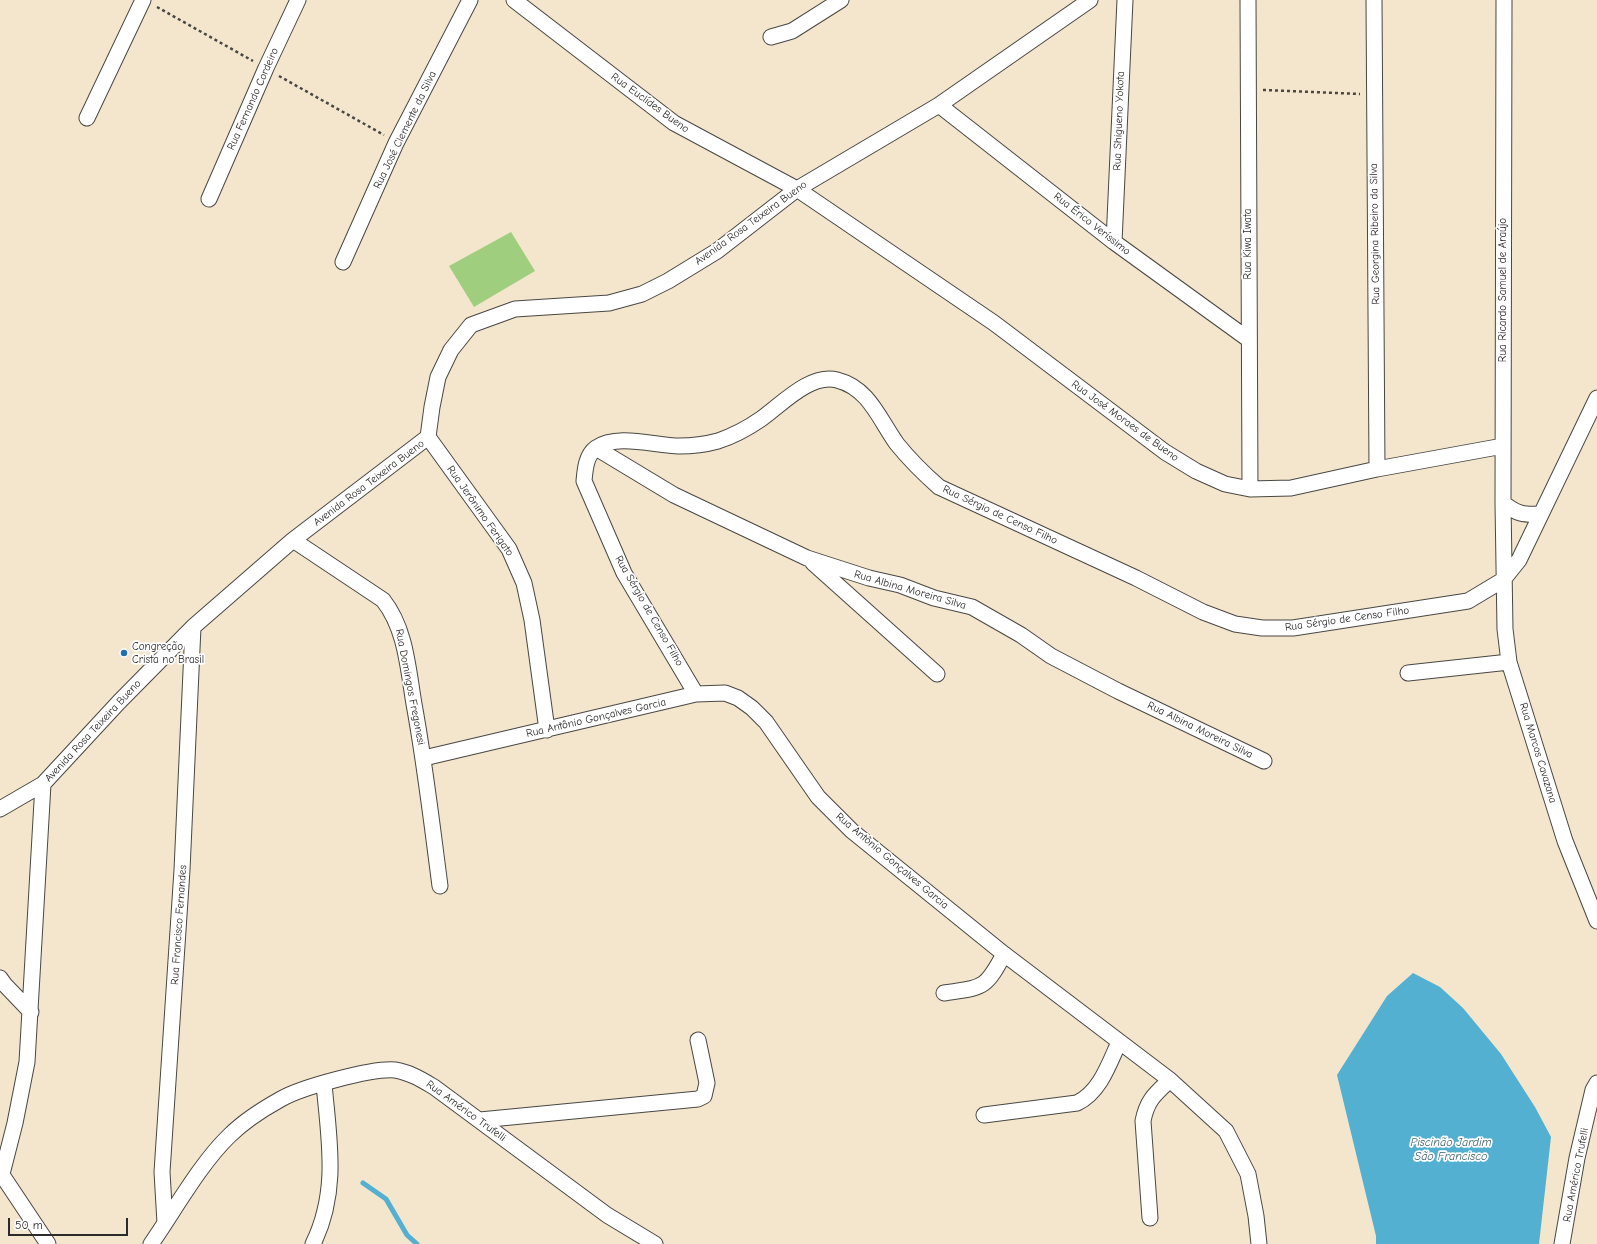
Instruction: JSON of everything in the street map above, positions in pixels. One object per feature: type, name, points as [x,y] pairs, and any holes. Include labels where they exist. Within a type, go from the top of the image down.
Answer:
[{"type":"street","points":[[87,118],[143,0]]},
{"type":"street","name":"Rua Fernando Cordeiro","points":[[209,199],[266,68],[298,0]]},
{"type":"street","name":"Rua José Clemente da Silva","points":[[343,262],[396,143],[470,0]]},
{"type":"street","name":"Rua Euclídes Bueno","points":[[514,0],[674,123],[797,189]]},
{"type":"street","points":[[770,37],[792,31],[840,0]]},
{"type":"street","name":"Avenida Rosa Teixeira Bueno","points":[[1,1173],[15,1123],[27,1062],[43,784],[119,702],[193,627],[293,540],[428,437],[438,378],[451,350],[471,325],[514,309],[609,303],[642,294],[668,281],[717,251],[797,189],[939,105],[1090,0]]},
{"type":"street","name":"Rua Shigueno Yokota","points":[[1114,242],[1125,0]]},
{"type":"street","name":"Rua Kiwa Iwata","points":[[1248,0],[1248,339],[1250,488]]},
{"type":"street","name":"Rua Georgina Ribeiro da Silva","points":[[1374,0],[1373,94],[1377,469]]},
{"type":"street","name":"Rua Ricardo Samuel de Araújo","points":[[1503,580],[1504,0]]},
{"type":"street","name":"Rua Érico Veríssimo","points":[[939,105],[1114,242],[1248,339]]},
{"type":"street","name":"Rua José Moraes de Bueno","points":[[797,189],[994,323],[1165,452],[1203,475],[1225,484],[1250,488],[1292,488],[1377,469],[1503,446]]},
{"type":"street","name":"Rua Sérgio de Censo Filho","points":[[696,694],[624,573],[584,481],[585,466],[596,448],[609,443],[628,441],[680,446],[718,441],[739,432],[761,419],[804,386],[821,379],[836,380],[853,387],[869,399],[897,443],[916,468],[939,487],[1136,578],[1203,612],[1235,624],[1262,628],[1293,628],[1468,601],[1503,580],[1519,560],[1597,398]]},
{"type":"street","name":"Rua Jerônimo Ferigato","points":[[428,437],[509,548],[524,583],[532,620],[547,730]]},
{"type":"street","name":"Rua Albina Moreira Silva","points":[[596,448],[674,495],[807,558],[869,578],[900,585],[934,598],[972,607],[1051,656],[1118,691],[1264,761]]},
{"type":"street","points":[[1503,503],[1514,512],[1524,515],[1541,514]]},
{"type":"street","name":"Rua Domingos Fregonesi","points":[[293,540],[384,600],[393,612],[401,631],[424,758],[440,886]]},
{"type":"street","points":[[807,558],[937,674]]},
{"type":"street","name":"Rua Marcos Cavazana","points":[[1503,580],[1505,629],[1509,662],[1565,840],[1597,921]]},
{"type":"street","name":"Rua Francisco Fernandes","points":[[165,1223],[162,1172],[182,870],[193,627]]},
{"type":"street","points":[[1408,672],[1509,662]]},
{"type":"street","name":"Rua Antônio Gonçalves Garcia","points":[[424,758],[696,694],[725,693],[738,698],[752,708],[766,722],[818,797],[852,831],[1004,954],[1170,1080],[1226,1131],[1248,1174],[1256,1216],[1259,1244]]},
{"type":"street","points":[[0,808],[43,784]]},
{"type":"street","points":[[944,993],[977,988],[986,983],[993,976],[1004,954]]},
{"type":"street","points":[[0,978],[5,986],[30,1012]]},
{"type":"street","points":[[480,1120],[698,1099],[704,1096],[707,1084],[698,1040]]},
{"type":"street","points":[[984,1115],[1077,1103],[1088,1098],[1094,1091],[1119,1042]]},
{"type":"street","name":"Rua Américo Trufelli","points":[[151,1244],[209,1159],[229,1136],[245,1122],[282,1098],[366,1072],[395,1070],[415,1076],[434,1087],[607,1215],[646,1242]]},
{"type":"street","points":[[1150,1218],[1144,1121],[1146,1109],[1150,1101],[1170,1080]]},
{"type":"street","name":"Rua Américo Trufelli","points":[[1562,1244],[1577,1158],[1593,1090],[1597,1083]]},
{"type":"street","points":[[313,1244],[318,1233],[330,1192],[330,1153],[324,1084]]},
{"type":"street","points":[[1,1173],[48,1244]]},
{"type":"path","points":[[1248,89],[1373,94]]},
{"type":"green space","points":[[511,232],[535,271],[474,307],[449,266]]},
{"type":"water","name":"Piscinão Jardim São Francisco","points":[[1413,973],[1440,987],[1463,1008],[1501,1054],[1535,1107],[1551,1137],[1539,1244],[1376,1244],[1376,1236],[1337,1075],[1387,996]]},
{"type":"waterway","points":[[363,1183],[386,1199],[407,1235],[417,1244]]},
{"type":"place","name":"Congreção Crista no Brasil","points":[[124,653]]}]
